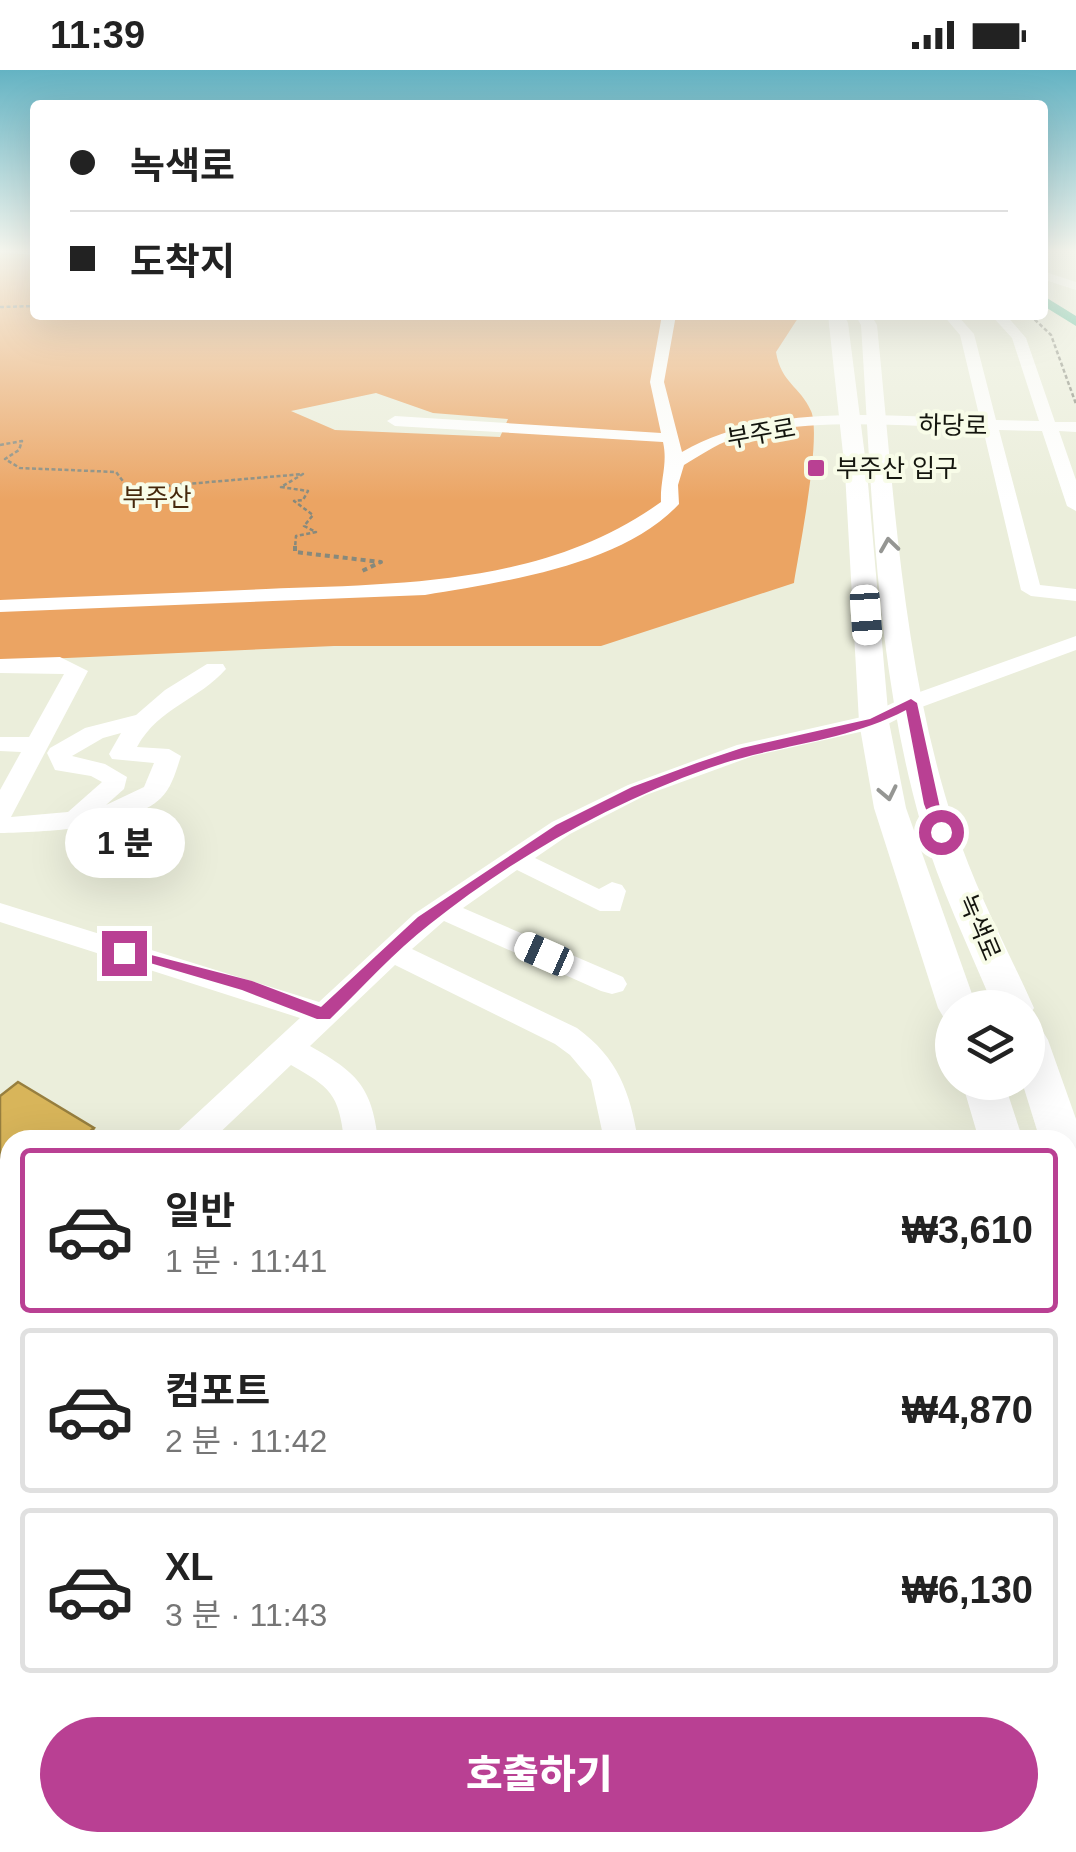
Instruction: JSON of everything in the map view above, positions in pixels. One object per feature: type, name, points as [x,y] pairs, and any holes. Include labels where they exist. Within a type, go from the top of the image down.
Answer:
[{"type":"main road","name":"녹색로","points":[[843,335],[879,475],[911,703],[931,804],[1007,990]]},
{"type":"main road","name":"녹색로","points":[[868,335],[864,424],[874,722],[890,808],[952,990]]},
{"type":"main road","points":[[1045,1090],[1059,1130]]},
{"type":"main road","points":[[989,1100],[998,1130]]},
{"type":"street","points":[[0,606],[425,588],[471,582],[576,555],[608,542],[642,528],[670,504],[676,462],[658,382],[665,335]]},
{"type":"street","points":[[968,335],[1032,590],[1076,595]]},
{"type":"street","points":[[1018,335],[1076,506]]},
{"type":"street","points":[[396,422],[670,438]]},
{"type":"street","name":"하당로","points":[[864,424],[1076,426]]},
{"type":"street","name":"부주로","points":[[676,462],[736,433],[864,424]]},
{"type":"street","points":[[201,1130],[441,909],[561,828],[637,790],[746,750],[874,722],[911,703],[1076,644]]},
{"type":"street","points":[[0,666],[60,664],[77,671],[0,814]]},
{"type":"street","points":[[0,825],[78,817],[139,802],[154,791],[169,756],[121,754],[140,721],[156,705],[215,669]]},
{"type":"street","points":[[78,817],[108,792],[115,784],[114,778],[96,769],[64,765],[58,754],[94,733],[140,721]]},
{"type":"street","points":[[0,744],[40,745]]},
{"type":"street","points":[[514,858],[610,905],[612,891]]},
{"type":"street","points":[[441,909],[612,984]]},
{"type":"street","points":[[0,912],[92,944],[246,985],[324,1015]]},
{"type":"street","points":[[391,952],[566,1036],[587,1051],[606,1071],[618,1130]]},
{"type":"street","points":[[288,1048],[350,1088],[358,1106],[359,1130]]},
{"type":"path","points":[[1051,335],[1076,404]]},
{"type":"path","points":[[0,445],[22,441],[20,450],[4,459],[20,468],[116,472],[129,489],[303,474],[281,488],[308,491],[303,500],[294,501],[313,515],[304,526],[316,532],[296,536],[295,552],[381,562],[350,578],[347,591]]},
{"type":"green space","name":"부주산","points":[[0,335],[787,335],[776,352],[778,362],[811,411],[814,424],[812,468],[794,583],[601,646],[334,646],[0,661]],"holes":[[[376,393],[433,413],[508,419],[500,437],[335,430],[291,411]]]},
{"type":"building","points":[[18,1082],[94,1128],[0,1130],[0,1096]]},
{"type":"place","name":"부주산 입구","points":[[816,468]]},
{"type":"route","points":[[124,953],[246,985],[324,1015],[424,921],[561,828],[637,790],[746,750],[874,722],[911,703],[931,804],[941,832]]}]
